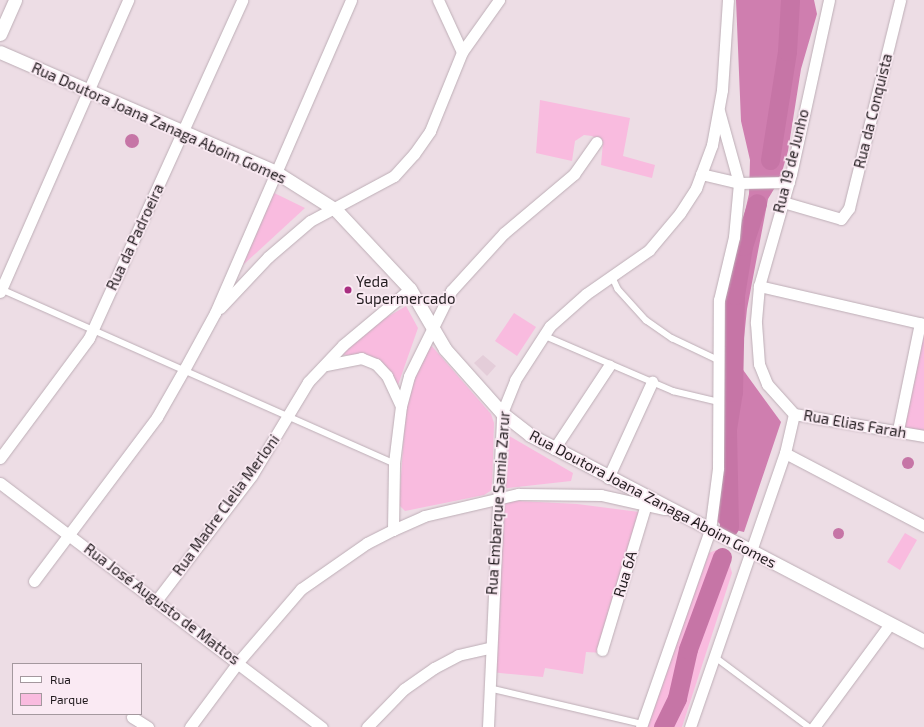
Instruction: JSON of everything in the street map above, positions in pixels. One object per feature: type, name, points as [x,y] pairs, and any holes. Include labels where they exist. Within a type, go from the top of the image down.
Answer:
[{"type":"street","points":[[0,34],[15,0]]},
{"type":"street","points":[[1,290],[128,0]]},
{"type":"street","name":"Rua da Padroeira","points":[[0,458],[52,391],[94,328],[242,0]]},
{"type":"street","points":[[34,581],[157,417],[185,368],[215,313],[274,171],[351,0]]},
{"type":"street","points":[[438,0],[462,52]]},
{"type":"street","points":[[215,313],[288,239],[310,221],[336,210],[394,176],[414,154],[430,130],[462,52],[499,0]]},
{"type":"street","name":"Rua Embarque Samia Zarur","points":[[488,727],[487,687],[496,498],[502,413],[515,380],[543,335],[565,311],[649,250],[680,213],[696,188],[712,146],[718,108],[728,0]]},
{"type":"street","name":"Rua 19 de Junho","points":[[756,323],[760,286],[789,182],[828,0]]},
{"type":"street","name":"Rua da Conquista","points":[[783,202],[840,220],[849,208],[900,0]]},
{"type":"street","name":"Rua Doutora Joana Zanaga Aboim Gomes","points":[[0,52],[274,171],[336,210],[410,289],[445,349],[502,413],[554,449],[647,501],[678,513],[924,642]]},
{"type":"street","points":[[642,725],[710,530],[718,468],[720,402],[716,359],[719,300],[734,237],[739,183],[718,108]]},
{"type":"street","points":[[393,530],[394,464],[401,406],[409,376],[451,291],[465,272],[504,233],[574,174],[596,142]]},
{"type":"street","points":[[701,174],[739,183],[789,182]]},
{"type":"street","points":[[760,286],[922,323],[898,430]]},
{"type":"street","name":"Rua Madre Clelia Merloni","points":[[156,601],[252,475],[288,418],[308,382],[323,365],[410,289]]},
{"type":"street","name":"Rua Elias Farah","points":[[756,323],[761,373],[794,414],[898,430],[924,436]]},
{"type":"street","points":[[323,365],[361,358],[376,364],[387,376],[401,406]]},
{"type":"street","points":[[554,449],[608,366]]},
{"type":"street","points":[[608,478],[652,382]]},
{"type":"street","points":[[690,727],[715,657],[749,550],[785,454],[794,414]]},
{"type":"street","points":[[785,454],[924,526]]},
{"type":"street","name":"Rua José Augusto de Mattos","points":[[0,483],[156,601],[239,660],[322,727]]},
{"type":"street","points":[[190,727],[239,660],[301,589],[367,543],[393,530],[424,516],[496,498],[548,493],[601,496],[647,501]]},
{"type":"street","name":"Rua 6A","points":[[602,650],[647,501]]},
{"type":"street","points":[[814,727],[890,624]]},
{"type":"street","points":[[367,727],[404,689],[434,668],[458,655],[489,648]]},
{"type":"street","points":[[132,717],[148,727]]},
{"type":"lane","points":[[612,276],[618,289],[646,320],[672,338],[716,359]]},
{"type":"lane","points":[[1,290],[94,328],[185,368],[288,418],[394,464]]},
{"type":"lane","points":[[543,335],[608,366],[672,391],[720,402]]},
{"type":"lane","points":[[715,657],[809,727]]},
{"type":"lane","points":[[487,687],[642,725]]},
{"type":"shaded area","points":[[736,0],[814,0],[817,14],[801,69],[788,151],[780,179],[768,199],[747,309],[741,367],[781,422],[744,532],[723,527],[716,520],[724,463],[723,307],[749,194],[750,160],[741,121]]},
{"type":"shaded area","points":[[129,134],[135,134],[139,138],[139,144],[135,148],[129,148],[125,144],[125,138]]},
{"type":"shaded area","points":[[483,355],[496,366],[487,376],[474,363]]},
{"type":"shaded area","points":[[908,457],[912,459],[914,463],[912,467],[908,469],[904,467],[902,463],[904,459]]},
{"type":"shaded area","points":[[836,528],[840,528],[842,529],[842,537],[836,538],[833,535],[833,531]]},
{"type":"green space","points":[[540,100],[630,118],[623,156],[655,165],[652,178],[601,165],[603,142],[592,136],[584,135],[575,141],[572,161],[536,153]]},
{"type":"green space","points":[[266,189],[305,208],[243,265]]},
{"type":"green space","points":[[406,306],[418,328],[398,385],[383,365],[373,359],[339,354],[377,323]]},
{"type":"green space","points":[[514,313],[536,327],[517,356],[495,341]]},
{"type":"green space","points":[[924,327],[924,435],[901,430]]},
{"type":"green space","points":[[430,344],[491,414],[494,423],[492,490],[484,495],[405,511],[399,505],[406,404],[417,366]]},
{"type":"green space","points":[[504,433],[573,473],[571,481],[500,489]]},
{"type":"green space","points":[[498,500],[577,504],[647,513],[604,653],[586,652],[583,674],[545,668],[543,677],[490,672]]},
{"type":"green space","points":[[905,533],[917,540],[900,570],[887,562]]},
{"type":"green space","points":[[716,550],[727,555],[732,573],[682,727],[645,727],[709,553]]},
{"type":"waterway","points":[[770,160],[787,51],[790,0]]},
{"type":"waterway","points":[[729,527],[727,429],[733,392],[735,295],[743,246],[757,203]]},
{"type":"waterway","points":[[663,727],[677,698],[688,649],[722,557]]},
{"type":"place","name":"Yeda Supermercado","points":[[348,290]]}]
